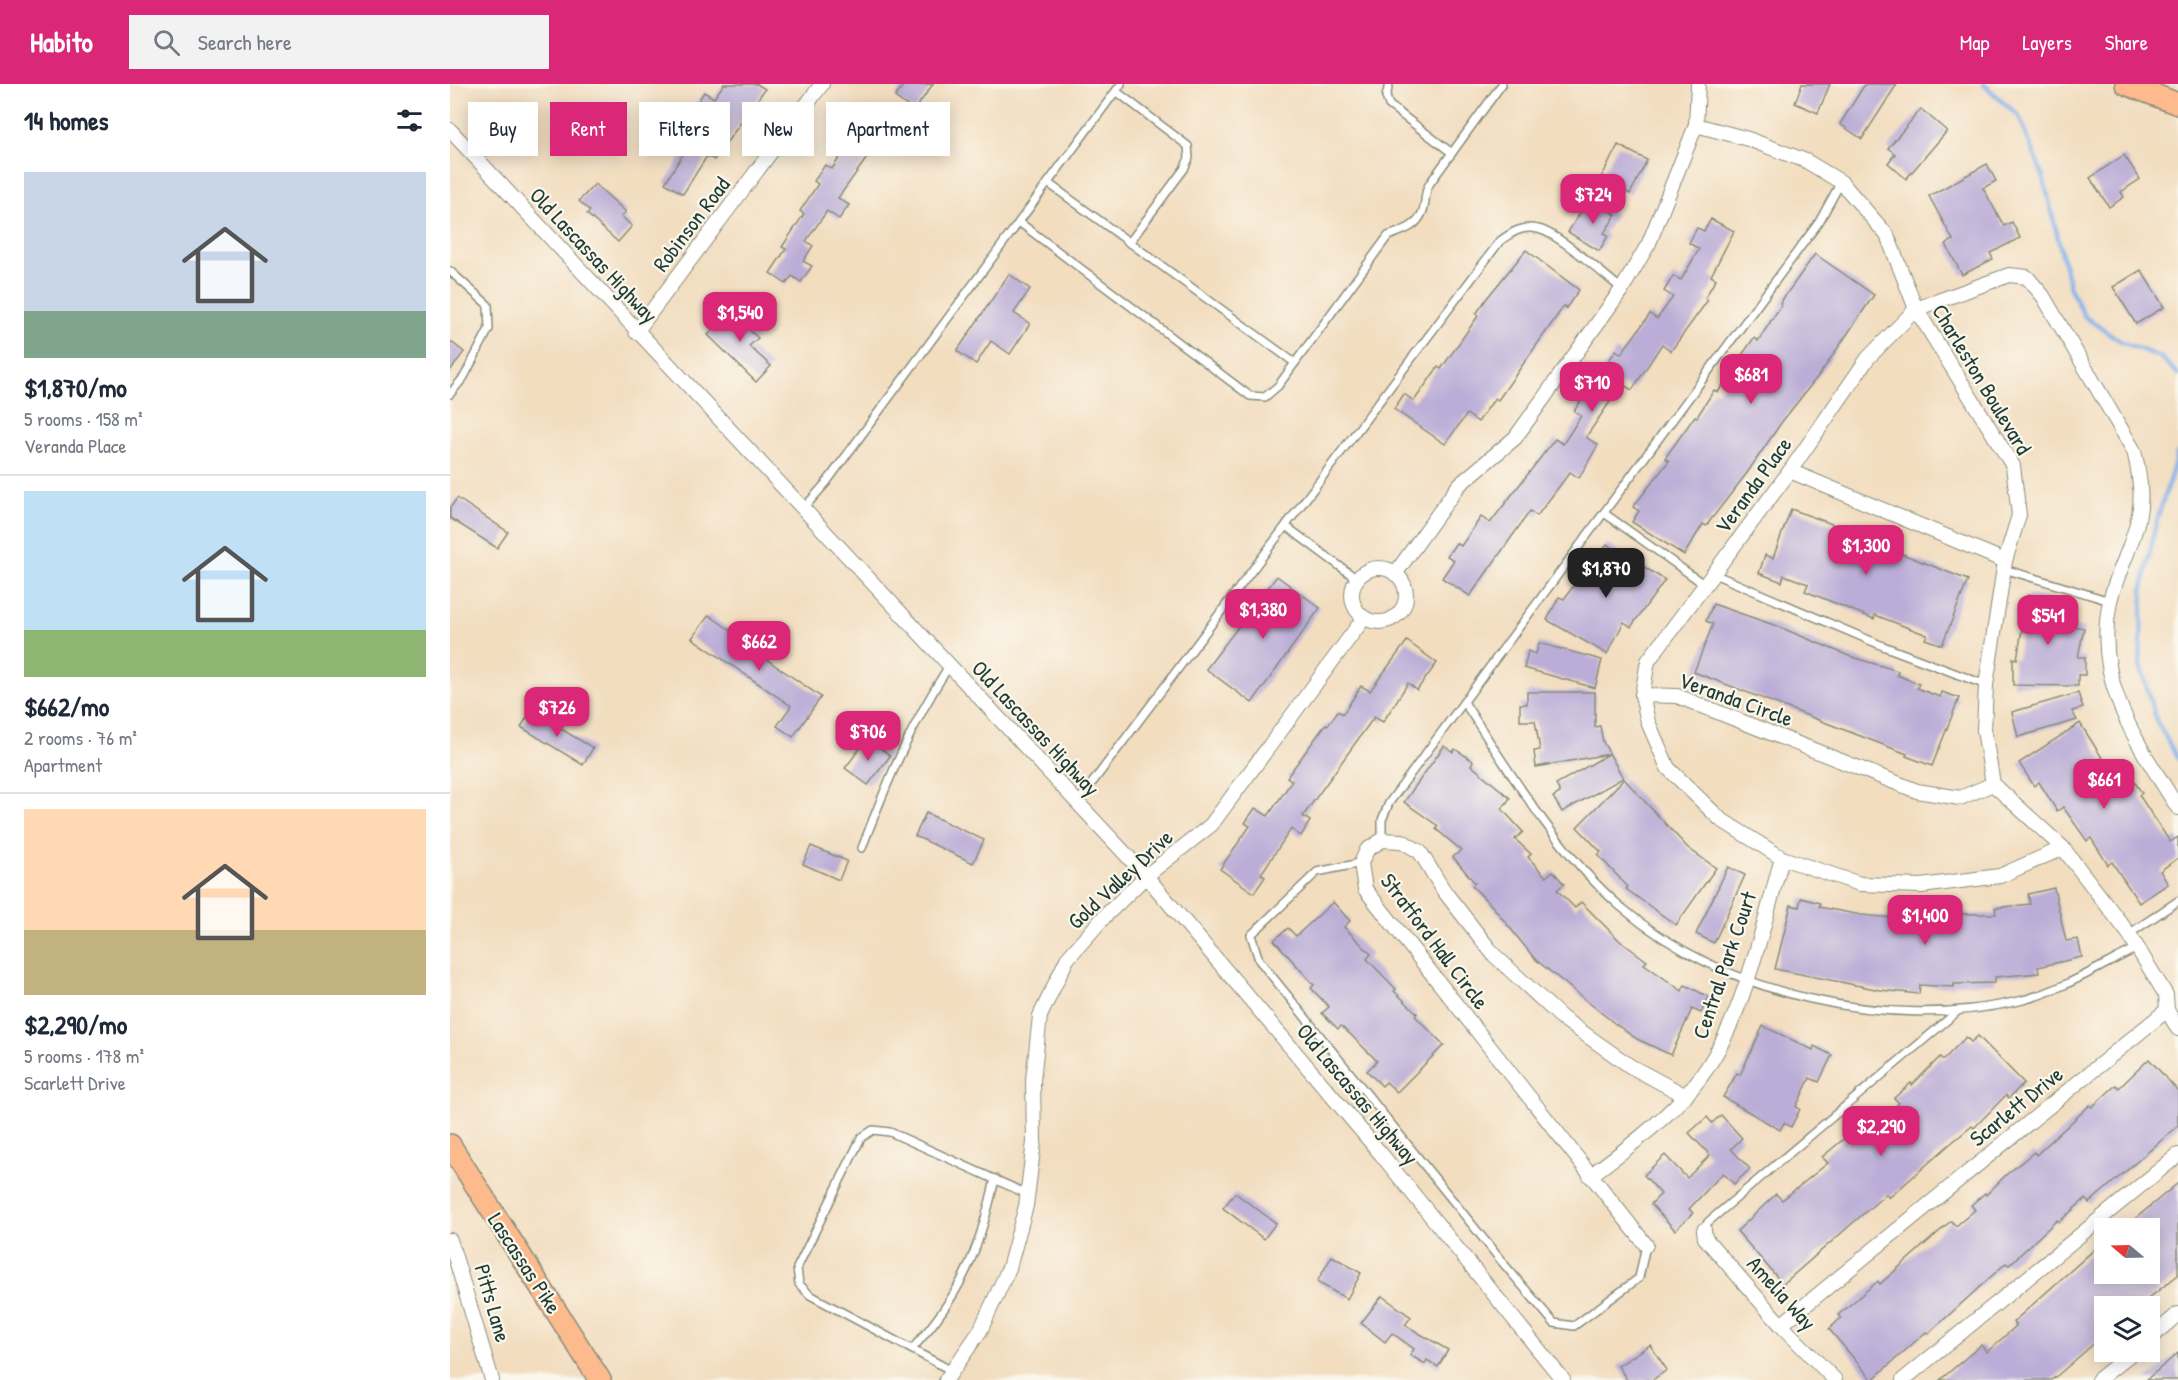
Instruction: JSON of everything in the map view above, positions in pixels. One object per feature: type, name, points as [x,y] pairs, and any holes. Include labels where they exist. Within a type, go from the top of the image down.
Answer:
[{"type":"main road","points":[[2126,84],[2178,104]]},
{"type":"main road","name":"Lascassas Pike","points":[[450,1145],[600,1380]]},
{"type":"street","name":"Robinson Road","points":[[636,332],[822,84]]},
{"type":"street","points":[[1395,574],[1459,485],[1515,438],[1622,289],[1649,243],[1696,125],[1698,84]]},
{"type":"street","name":"Charleston Boulevard","points":[[1696,125],[1748,139],[1806,160],[1841,182],[1887,235],[1916,309],[2013,466],[2019,516],[2004,565],[1986,684],[1984,730],[1993,784]]},
{"type":"street","name":"Old Lascassas Highway","points":[[450,130],[1146,876],[1381,1154],[1563,1380]]},
{"type":"street","points":[[1916,309],[2009,275],[2027,277],[2043,296],[2134,451],[2140,476],[2139,514],[2110,601],[2105,648],[2118,707],[2178,808]]},
{"type":"street","name":"Veranda Place","points":[[1642,696],[1648,661],[1790,471],[1868,358],[1916,309]]},
{"type":"street","points":[[1790,471],[2004,565]]},
{"type":"street","points":[[1380,568],[1395,574],[1404,586],[1406,595],[1400,613],[1384,622],[1364,618],[1358,613],[1352,595],[1357,579],[1371,569],[1380,568]]},
{"type":"street","name":"Gold Valley Drive","points":[[950,1376],[980,1331],[1009,1269],[1027,1194],[1034,1142],[1033,1080],[1040,1016],[1067,959],[1104,917],[1146,876],[1211,825],[1364,618]]},
{"type":"street","name":"Veranda Circle","points":[[1993,784],[1960,798],[1917,791],[1677,696],[1642,696],[1648,722],[1668,768],[1720,819],[1782,858],[1860,884],[1921,886],[2000,876],[2063,848]]},
{"type":"street","points":[[1993,784],[2063,848],[2139,947],[2166,995],[2167,1010],[2178,1029]]},
{"type":"street","name":"Stratford Hall Circle","points":[[1646,1245],[1365,889],[1361,863],[1367,850],[1382,840],[1402,842],[1420,852],[1444,891],[1494,955],[1562,1018],[1629,1066],[1686,1096]]},
{"type":"street","name":"Central Park Court","points":[[1590,1176],[1634,1143],[1686,1096],[1721,1047],[1747,980],[1782,858]]},
{"type":"street","name":"Scarlett Drive","points":[[1781,1325],[2167,1010]]},
{"type":"street","points":[[1903,1380],[2178,1155]]},
{"type":"street","name":"Amelia Way","points":[[1704,1230],[1706,1238],[1781,1325],[1835,1380]]},
{"type":"street","name":"Pitts Lane","points":[[450,1240],[492,1380]]},
{"type":"street","points":[[2160,1329],[2178,1314]]},
{"type":"street","points":[[2098,1380],[2120,1362]]},
{"type":"lane","points":[[802,509],[826,483],[1121,84]]},
{"type":"lane","points":[[1389,84],[1386,97],[1389,105],[1452,153]]},
{"type":"lane","points":[[1019,222],[1250,396],[1265,397],[1278,386],[1388,236],[1411,229],[1424,210],[1424,194],[1502,84]]},
{"type":"lane","points":[[1116,91],[1188,146],[1189,158],[1184,169],[1129,243]]},
{"type":"lane","points":[[1382,840],[1382,820],[1389,803],[1820,222],[1841,182]]},
{"type":"lane","points":[[1048,183],[1295,363]]},
{"type":"lane","points":[[1077,803],[1287,527],[1500,241],[1517,229],[1538,229],[1558,240],[1622,289]]},
{"type":"lane","points":[[450,271],[488,305],[489,329],[464,377],[450,394]]},
{"type":"lane","points":[[1604,513],[1709,580],[1986,684]]},
{"type":"lane","points":[[1287,527],[1357,579]]},
{"type":"lane","points":[[2004,565],[2110,601]]},
{"type":"lane","points":[[862,848],[891,771],[920,711],[949,666]]},
{"type":"lane","points":[[1464,702],[1554,836],[1620,906],[1698,960],[1747,980],[1836,1005],[1903,1012],[1958,1011],[2020,1000],[2061,986],[2139,947]]},
{"type":"lane","points":[[1361,863],[1317,872],[1251,934],[1259,960],[1495,1254],[1554,1323],[1575,1326],[1640,1278],[1646,1245]]},
{"type":"lane","points":[[2129,934],[2178,901]]},
{"type":"lane","points":[[1704,1230],[1708,1222],[1958,1011]]},
{"type":"lane","points":[[950,1376],[912,1349],[810,1295],[799,1284],[797,1268],[861,1138],[873,1130],[890,1132],[1027,1194]]},
{"type":"lane","points":[[912,1349],[935,1323],[958,1291],[984,1230],[995,1179]]},
{"type":"building","points":[[724,84],[757,84],[765,89],[756,102],[742,102],[742,121],[730,138],[730,102],[697,102],[704,92],[714,98]]},
{"type":"building","points":[[904,84],[933,84],[920,102],[902,102],[895,97]]},
{"type":"building","points":[[1802,84],[1830,84],[1818,113],[1795,103]]},
{"type":"building","points":[[1865,84],[1897,84],[1862,139],[1840,124]]},
{"type":"building","points":[[1921,109],[1947,131],[1906,179],[1888,163],[1895,154],[1888,148]]},
{"type":"building","points":[[1618,145],[1647,160],[1630,194],[1601,178]]},
{"type":"building","points":[[2124,155],[2140,179],[2121,192],[2124,197],[2109,207],[2090,178]]},
{"type":"building","points":[[682,156],[707,156],[683,194],[665,183]]},
{"type":"building","points":[[840,156],[868,156],[838,198],[849,205],[839,219],[827,211],[806,241],[813,246],[803,261],[812,266],[801,282],[792,276],[786,284],[770,273],[786,249],[782,247],[804,214],[800,211],[818,184],[814,181],[825,165],[832,169]]},
{"type":"building","points":[[1987,164],[1996,181],[1983,188],[2004,226],[2012,222],[2020,238],[1990,253],[1993,259],[1962,275],[1946,244],[1953,240],[1929,196]]},
{"type":"building","points":[[595,184],[626,212],[621,216],[632,226],[618,242],[587,214],[590,211],[579,201]]},
{"type":"building","points":[[1589,199],[1616,215],[1604,233],[1608,236],[1599,251],[1568,232]]},
{"type":"building","points":[[1711,219],[1734,231],[1711,276],[1716,279],[1705,298],[1708,300],[1671,351],[1662,344],[1632,390],[1622,384],[1586,437],[1598,445],[1579,478],[1570,472],[1537,516],[1530,511],[1470,596],[1442,578],[1454,560],[1447,556],[1456,543],[1461,546],[1481,517],[1490,523],[1555,439],[1563,444],[1581,416],[1574,411],[1616,350],[1621,354],[1650,314],[1657,319],[1673,297],[1664,291],[1673,276],[1681,280],[1699,249],[1689,243],[1697,228],[1704,231]]},
{"type":"building","points":[[1526,250],[1579,290],[1566,308],[1564,306],[1498,400],[1495,398],[1478,422],[1467,414],[1445,444],[1394,409],[1404,394],[1414,401],[1438,367],[1441,369],[1478,316],[1476,314],[1487,298]]},
{"type":"building","points":[[1815,254],[1874,295],[1822,371],[1781,423],[1747,473],[1706,526],[1703,524],[1684,555],[1632,522],[1639,511],[1633,507],[1669,461],[1665,458],[1695,416],[1697,417],[1714,390],[1718,392],[1744,357],[1742,355],[1754,338],[1758,341],[1782,304],[1780,303]]},
{"type":"building","points":[[2141,270],[2164,307],[2136,324],[2113,287]]},
{"type":"building","points":[[1009,274],[1030,289],[1014,313],[1030,324],[1010,354],[991,341],[976,364],[957,351]]},
{"type":"building","points":[[736,305],[751,319],[744,325],[758,338],[749,346],[771,366],[756,382],[708,335]]},
{"type":"building","points":[[450,341],[464,352],[450,371]]},
{"type":"building","points":[[457,498],[508,532],[497,548],[450,518],[450,508]]},
{"type":"building","points":[[1791,509],[1878,541],[1877,544],[1968,580],[1942,645],[1925,639],[1927,635],[1875,615],[1874,619],[1805,591],[1808,584],[1784,575],[1782,582],[1759,573],[1765,555],[1773,558]]},
{"type":"building","points":[[1607,544],[1665,580],[1631,627],[1624,622],[1607,654],[1547,620],[1559,597],[1564,599],[1584,571],[1588,574]]},
{"type":"building","points":[[1277,576],[1320,608],[1252,703],[1206,669]]},
{"type":"building","points":[[2028,595],[2071,603],[2067,625],[2084,628],[2078,657],[2085,657],[2085,675],[2078,675],[2078,686],[2013,685],[2013,658],[2017,659]]},
{"type":"building","points":[[1713,604],[1777,626],[1849,656],[1898,671],[1897,675],[1919,684],[1917,688],[1940,697],[1942,692],[1959,698],[1932,766],[1906,756],[1907,754],[1694,672],[1713,624],[1706,621]]},
{"type":"building","points":[[709,615],[758,650],[756,652],[821,697],[793,737],[777,726],[791,706],[692,638]]},
{"type":"building","points":[[1407,641],[1437,663],[1417,690],[1408,683],[1383,722],[1374,717],[1303,816],[1310,821],[1301,836],[1291,829],[1261,874],[1265,877],[1254,893],[1220,869],[1250,826],[1245,823],[1255,808],[1268,816],[1292,781],[1287,777],[1326,724],[1328,725],[1338,711],[1343,714],[1361,686],[1370,691]]},
{"type":"building","points":[[1539,643],[1602,660],[1595,688],[1524,668],[1528,651],[1536,654]]},
{"type":"building","points":[[1527,692],[1595,692],[1595,727],[1600,726],[1603,742],[1623,778],[1562,812],[1553,797],[1560,793],[1556,784],[1609,754],[1536,767],[1534,751],[1540,750],[1535,721],[1520,721],[1520,704],[1527,704]]},
{"type":"building","points":[[2078,693],[2083,708],[2072,711],[2077,720],[2018,737],[2012,712]]},
{"type":"building","points":[[531,711],[593,748],[583,765],[521,727]]},
{"type":"building","points":[[2080,723],[2120,786],[2132,778],[2142,793],[2139,795],[2170,842],[2178,837],[2178,858],[2160,871],[2168,884],[2139,903],[2112,862],[2108,865],[2091,838],[2087,841],[2063,807],[2057,811],[2039,782],[2034,786],[2019,763]]},
{"type":"building","points":[[868,738],[890,756],[868,785],[845,768]]},
{"type":"building","points":[[1444,746],[1453,752],[1455,749],[1473,761],[1471,765],[1510,798],[1502,809],[1523,832],[1515,839],[1531,854],[1528,857],[1546,877],[1553,871],[1564,884],[1557,890],[1575,908],[1581,902],[1620,941],[1647,961],[1644,964],[1682,991],[1685,985],[1709,997],[1701,1013],[1692,1009],[1671,1055],[1637,1039],[1614,1023],[1535,959],[1494,908],[1472,886],[1475,883],[1453,857],[1461,850],[1436,829],[1438,826],[1404,802]]},
{"type":"building","points":[[1624,779],[1688,848],[1716,868],[1676,925],[1626,889],[1628,887],[1598,855],[1601,852],[1577,827]]},
{"type":"building","points":[[926,813],[984,840],[973,863],[915,836]]},
{"type":"building","points":[[811,846],[847,861],[839,880],[803,864]]},
{"type":"building","points":[[1728,867],[1745,875],[1714,943],[1696,934]]},
{"type":"building","points":[[2054,888],[2066,941],[2078,939],[2082,957],[2038,967],[2039,973],[1995,977],[1995,983],[1954,984],[1954,987],[1920,985],[1919,994],[1880,990],[1775,969],[1791,905],[1799,907],[1801,898],[1820,903],[1819,907],[1861,915],[1928,921],[1928,916],[1961,918],[1961,914],[1996,914],[1995,908],[2030,904],[2028,894]]},
{"type":"building","points":[[1333,902],[1350,921],[1344,927],[1371,954],[1367,959],[1396,989],[1394,991],[1417,1013],[1415,1016],[1444,1045],[1397,1092],[1386,1082],[1382,1086],[1367,1071],[1377,1061],[1341,1026],[1338,1029],[1322,1013],[1329,1007],[1311,988],[1314,985],[1274,940],[1288,928],[1296,936]]},
{"type":"building","points":[[1763,1026],[1813,1050],[1814,1046],[1832,1055],[1819,1082],[1810,1078],[1796,1107],[1800,1109],[1791,1127],[1784,1123],[1780,1130],[1723,1097],[1737,1073],[1740,1075]]},
{"type":"building","points":[[1978,1036],[2024,1083],[2009,1098],[2006,1095],[1974,1128],[1972,1126],[1950,1144],[1889,1198],[1886,1194],[1783,1284],[1737,1231],[1776,1194],[1782,1200],[1828,1163],[1822,1157],[1856,1129],[1861,1135],[1868,1131],[1899,1103],[1894,1098],[1911,1083],[1912,1085],[1940,1057],[1943,1060],[1966,1037],[1971,1042]]},
{"type":"building","points":[[2149,1059],[2178,1091],[2178,1126],[2089,1203],[2085,1199],[2059,1222],[2057,1220],[2009,1265],[2006,1263],[1928,1334],[1926,1332],[1872,1380],[1829,1329],[1841,1318],[1838,1315],[1878,1281],[1880,1284],[1951,1221],[1956,1226],[1975,1210],[1971,1205],[1985,1193],[1986,1195],[2034,1152],[2036,1155],[2090,1105],[2092,1107],[2116,1085],[2119,1088]]},
{"type":"building","points":[[1721,1115],[1742,1138],[1731,1149],[1750,1169],[1734,1184],[1723,1173],[1689,1209],[1693,1213],[1675,1230],[1651,1204],[1661,1194],[1644,1175],[1665,1155],[1687,1178],[1710,1155],[1689,1133],[1707,1117],[1712,1123]]},
{"type":"building","points":[[2178,1183],[2178,1275],[2152,1296],[2094,1296],[2094,1344],[2058,1375],[2051,1380],[1940,1380],[1981,1345],[1987,1352],[2016,1326],[2013,1322],[2094,1250],[2094,1284],[2160,1284],[2160,1218],[2136,1218]]},
{"type":"building","points":[[1235,1193],[1276,1223],[1264,1239],[1223,1208]]},
{"type":"building","points":[[1332,1256],[1361,1273],[1347,1299],[1317,1282]]},
{"type":"building","points":[[1382,1296],[1411,1317],[1405,1325],[1448,1350],[1438,1367],[1427,1360],[1425,1364],[1410,1355],[1414,1349],[1392,1333],[1385,1342],[1361,1323]]},
{"type":"building","points":[[1650,1345],[1667,1370],[1652,1380],[1627,1380],[1618,1366]]},
{"type":"building","points":[[2178,1353],[2178,1380],[2146,1380]]},
{"type":"waterway","points":[[1983,84],[2019,116],[2043,176],[2070,288],[2085,317],[2122,342],[2160,357],[2178,374]]},
{"type":"waterway","points":[[2178,452],[2155,527],[2143,587],[2140,665],[2157,722],[2178,759]]}]
